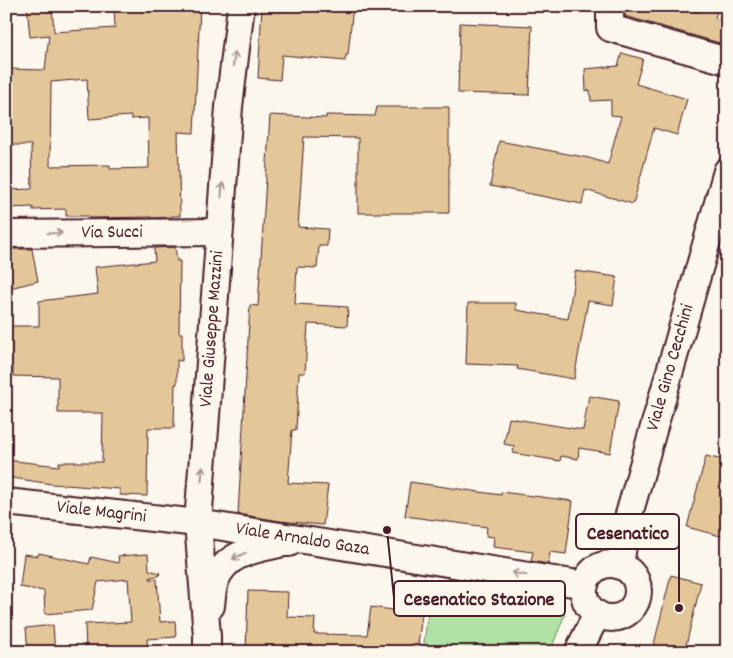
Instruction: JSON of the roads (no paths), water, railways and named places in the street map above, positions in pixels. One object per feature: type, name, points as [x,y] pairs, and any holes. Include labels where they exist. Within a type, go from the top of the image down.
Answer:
[{"type":"street","name":"Viale Giuseppe Mazzini","points":[[207,644],[198,523],[229,107],[241,6]]},
{"type":"street","points":[[610,6],[610,28],[727,61]]},
{"type":"street","name":"Viale Gino Cecchini","points":[[620,566],[628,518],[727,171]]},
{"type":"street","name":"Via Succi","points":[[6,234],[219,232]]},
{"type":"street","name":"Viale Magrini","points":[[6,502],[198,523]]},
{"type":"street","name":"Viale Arnaldo Gaza","points":[[198,523],[585,585]]},
{"type":"street","points":[[207,644],[214,584],[218,574],[226,564],[237,556],[275,545],[321,542]]},
{"type":"street","points":[[602,566],[620,566],[628,570],[634,577],[638,594],[630,610],[615,618],[606,618],[591,609],[586,602],[585,585],[588,577],[594,570],[602,566]]},
{"type":"street","points":[[578,652],[598,614]]},
{"type":"railway","points":[[722,652],[727,634]]},
{"type":"place","name":"Cesenatico Stazione","points":[[387,530]]},
{"type":"place","name":"Cesenatico","points":[[679,608]]}]
